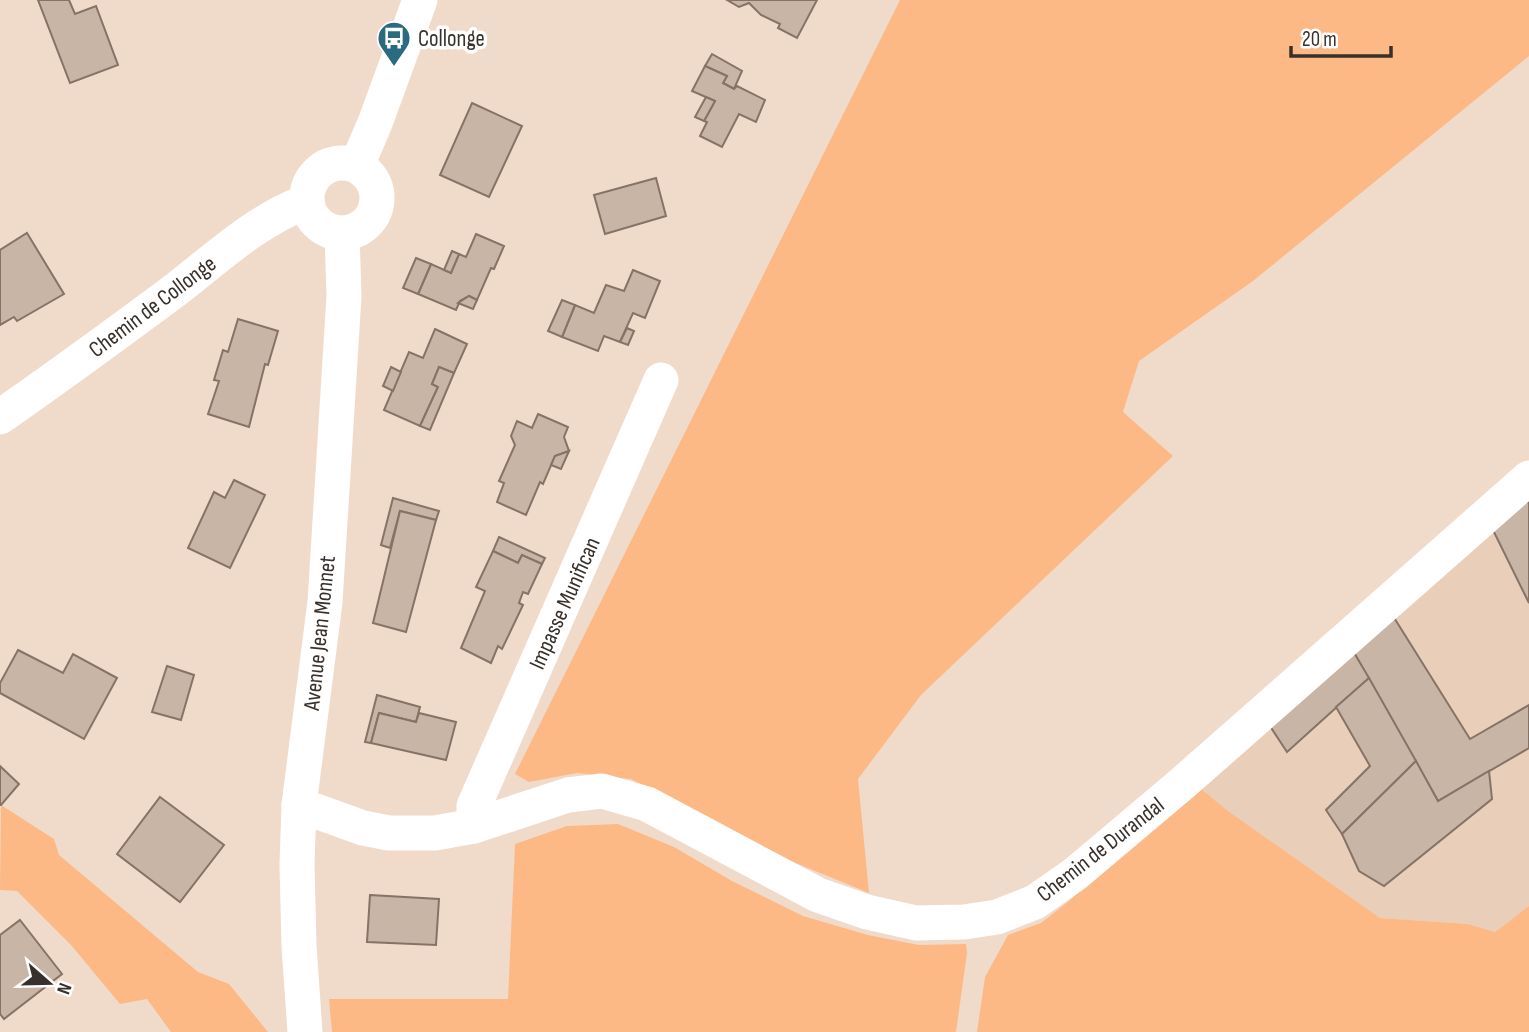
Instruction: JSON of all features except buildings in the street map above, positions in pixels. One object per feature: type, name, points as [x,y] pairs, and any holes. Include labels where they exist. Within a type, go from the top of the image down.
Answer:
[{"type":"street","points":[[357,165],[376,123],[419,0]]},
{"type":"street","points":[[338,162],[357,165],[371,178],[378,195],[373,214],[360,228],[342,234],[326,230],[312,218],[306,202],[309,183],[321,169],[338,162]]},
{"type":"street","name":"Chemin de Collonge","points":[[0,417],[131,323],[251,230],[306,202]]},
{"type":"street","name":"Avenue Jean Monnet","points":[[305,1032],[297,865],[299,805],[325,602],[344,296],[342,234]]},
{"type":"street","name":"Impasse Munifican","points":[[474,826],[474,806],[661,380]]},
{"type":"street","name":"Chemin de Durandal","points":[[299,805],[363,828],[389,833],[435,833],[474,826],[568,795],[602,791],[647,804],[818,895],[867,912],[916,923],[964,922],[997,916],[1035,902],[1075,874],[1184,782],[1529,478]]},
{"type":"shaded area","points":[[900,0],[1529,0],[1529,56],[1253,281],[1139,361],[1123,412],[1173,456],[921,695],[858,779],[869,893],[781,857],[631,779],[577,773],[529,782],[515,774]]},
{"type":"shaded area","points":[[1529,487],[1529,906],[1495,932],[1468,924],[1380,918],[1228,811],[1194,783]]},
{"type":"shaded area","points":[[1194,783],[1228,811],[1380,918],[1468,924],[1495,932],[1529,906],[1529,1032],[977,1032],[985,977],[1008,935],[1041,923],[1069,901]]},
{"type":"shaded area","points":[[1,805],[54,839],[59,855],[198,972],[229,984],[268,1032],[171,1032],[147,999],[120,1004],[71,945],[17,891],[0,890]]},
{"type":"shaded area","points":[[618,824],[674,847],[732,881],[803,916],[868,935],[919,945],[966,944],[956,1032],[332,1032],[329,999],[508,999],[515,844],[567,826]]},
{"type":"place","name":"Collonge","points":[[394,68]]}]
